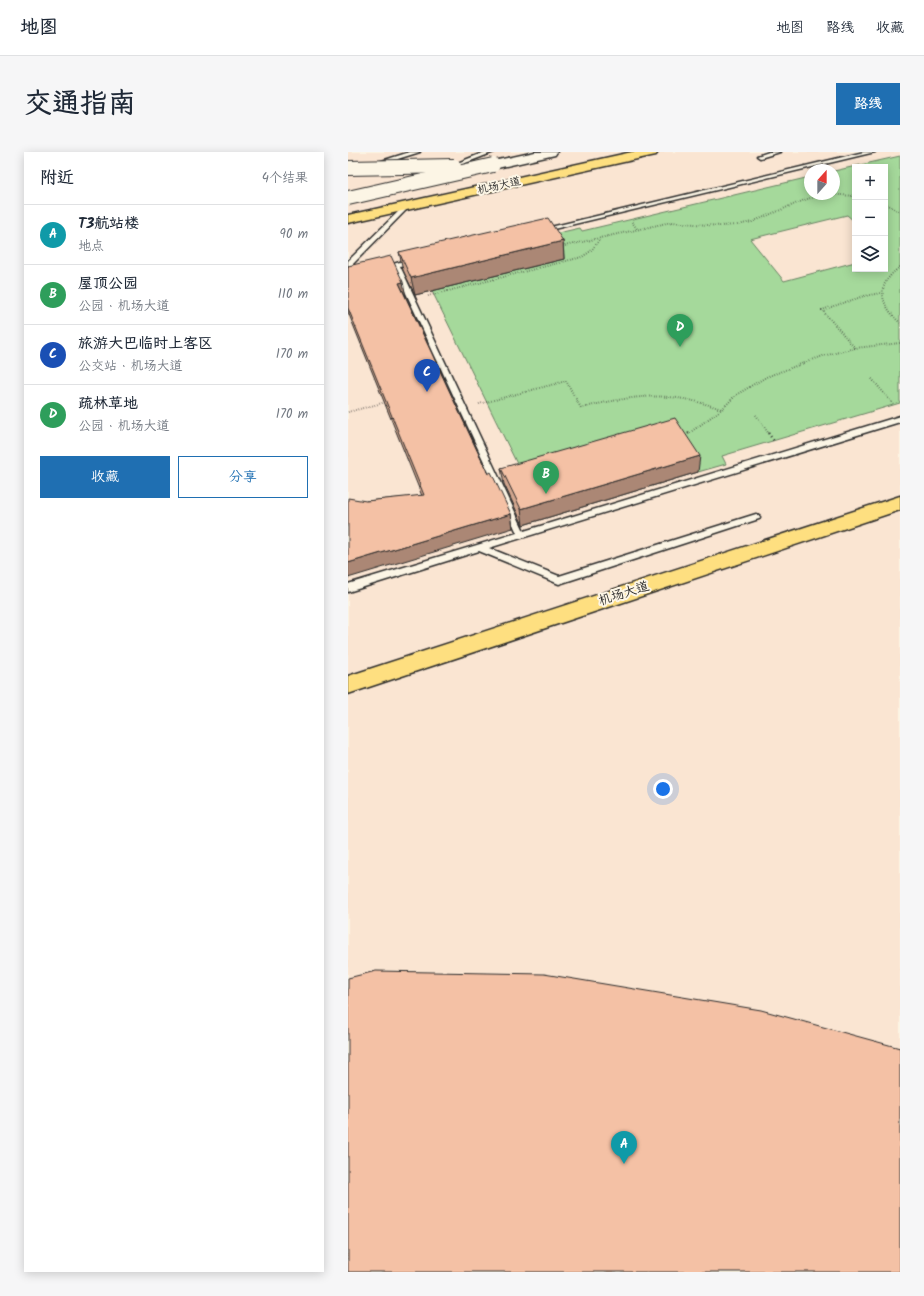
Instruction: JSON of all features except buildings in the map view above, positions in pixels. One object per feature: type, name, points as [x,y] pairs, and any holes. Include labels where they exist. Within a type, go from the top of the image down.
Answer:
[{"type":"highway","name":"机场大道","points":[[348,220],[651,152]]},
{"type":"highway","name":"机场大道","points":[[348,685],[900,503]]},
{"type":"street","points":[[348,198],[551,152]]},
{"type":"street","points":[[348,168],[493,165]]},
{"type":"street","points":[[356,184],[493,165]]},
{"type":"lane","points":[[348,172],[417,152]]},
{"type":"lane","points":[[348,204],[490,152]]},
{"type":"lane","points":[[760,156],[776,152]]},
{"type":"lane","points":[[533,232],[872,152]]},
{"type":"lane","points":[[348,264],[406,207]]},
{"type":"lane","points":[[376,270],[419,259]]},
{"type":"lane","points":[[396,265],[522,535]]},
{"type":"lane","points":[[348,588],[900,419]]},
{"type":"lane","points":[[480,548],[559,580],[756,517]]},
{"type":"path","points":[[557,247],[671,222],[720,226],[737,225],[752,222],[826,194],[852,196]]},
{"type":"path","points":[[888,206],[900,212]]},
{"type":"path","points":[[413,300],[582,257],[591,251],[601,238]]},
{"type":"path","points":[[900,267],[891,274],[881,293],[884,304],[892,316],[900,323]]},
{"type":"path","points":[[855,348],[822,310],[864,296],[881,293]]},
{"type":"path","points":[[685,436],[722,409],[736,395],[766,377],[797,364],[855,348],[900,343]]},
{"type":"path","points":[[872,379],[895,407]]},
{"type":"path","points":[[464,409],[566,380],[582,408],[638,396],[669,396],[696,401],[722,409]]},
{"type":"path","points":[[348,412],[393,400]]},
{"type":"path","points":[[756,415],[783,455]]},
{"type":"shaded area","points":[[348,152],[900,152],[900,1272],[348,1272]]},
{"type":"green space","points":[[900,156],[900,403],[722,456],[726,464],[698,472],[679,441],[524,478],[432,291],[549,235],[580,228],[582,231],[804,178],[804,200],[840,200],[840,170],[852,167],[852,219],[847,215],[750,239],[784,281],[852,263],[852,272],[888,272],[888,164],[865,164]]},
{"type":"place","name":"疏林草地","points":[[680,347]]},
{"type":"place","name":"旅游大巴临时上客区","points":[[427,392]]},
{"type":"place","name":"屋顶公园","points":[[546,494]]},
{"type":"place","name":"T3航站楼","points":[[624,1164]]}]
